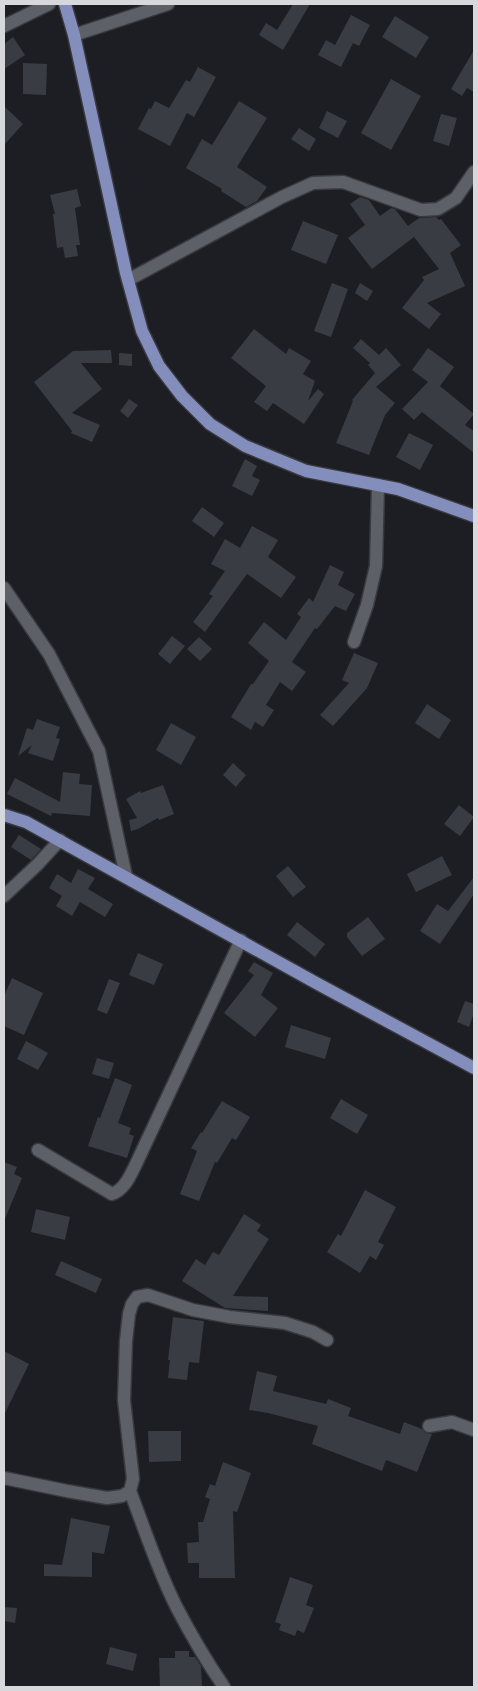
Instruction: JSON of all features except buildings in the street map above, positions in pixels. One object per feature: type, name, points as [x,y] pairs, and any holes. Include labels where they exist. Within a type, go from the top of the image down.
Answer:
[{"type":"main road","points":[[65,4],[74,35],[128,280],[142,331],[159,366],[182,396],[210,424],[245,446],[306,472],[398,489],[474,516]]},
{"type":"main road","points":[[4,815],[26,822],[60,840],[474,1068]]},
{"type":"street","points":[[4,26],[49,4]]},
{"type":"street","points":[[74,35],[168,4]]},
{"type":"street","points":[[128,280],[313,183],[343,182],[421,210],[438,209],[456,198],[474,172]]},
{"type":"street","points":[[354,642],[367,605],[376,566],[378,485]]},
{"type":"street","points":[[4,588],[49,654],[99,752],[126,876]]},
{"type":"street","points":[[4,896],[60,840]]},
{"type":"street","points":[[38,1150],[112,1194],[120,1191],[136,1164],[240,940]]},
{"type":"street","points":[[224,1687],[176,1607],[160,1571],[130,1490],[133,1479],[124,1400],[129,1314],[132,1304],[137,1297],[148,1295],[193,1310],[238,1318],[285,1323],[313,1332],[327,1340]]},
{"type":"street","points":[[429,1426],[452,1422],[474,1430]]},
{"type":"street","points":[[4,1478],[106,1498],[122,1496],[130,1490]]}]
